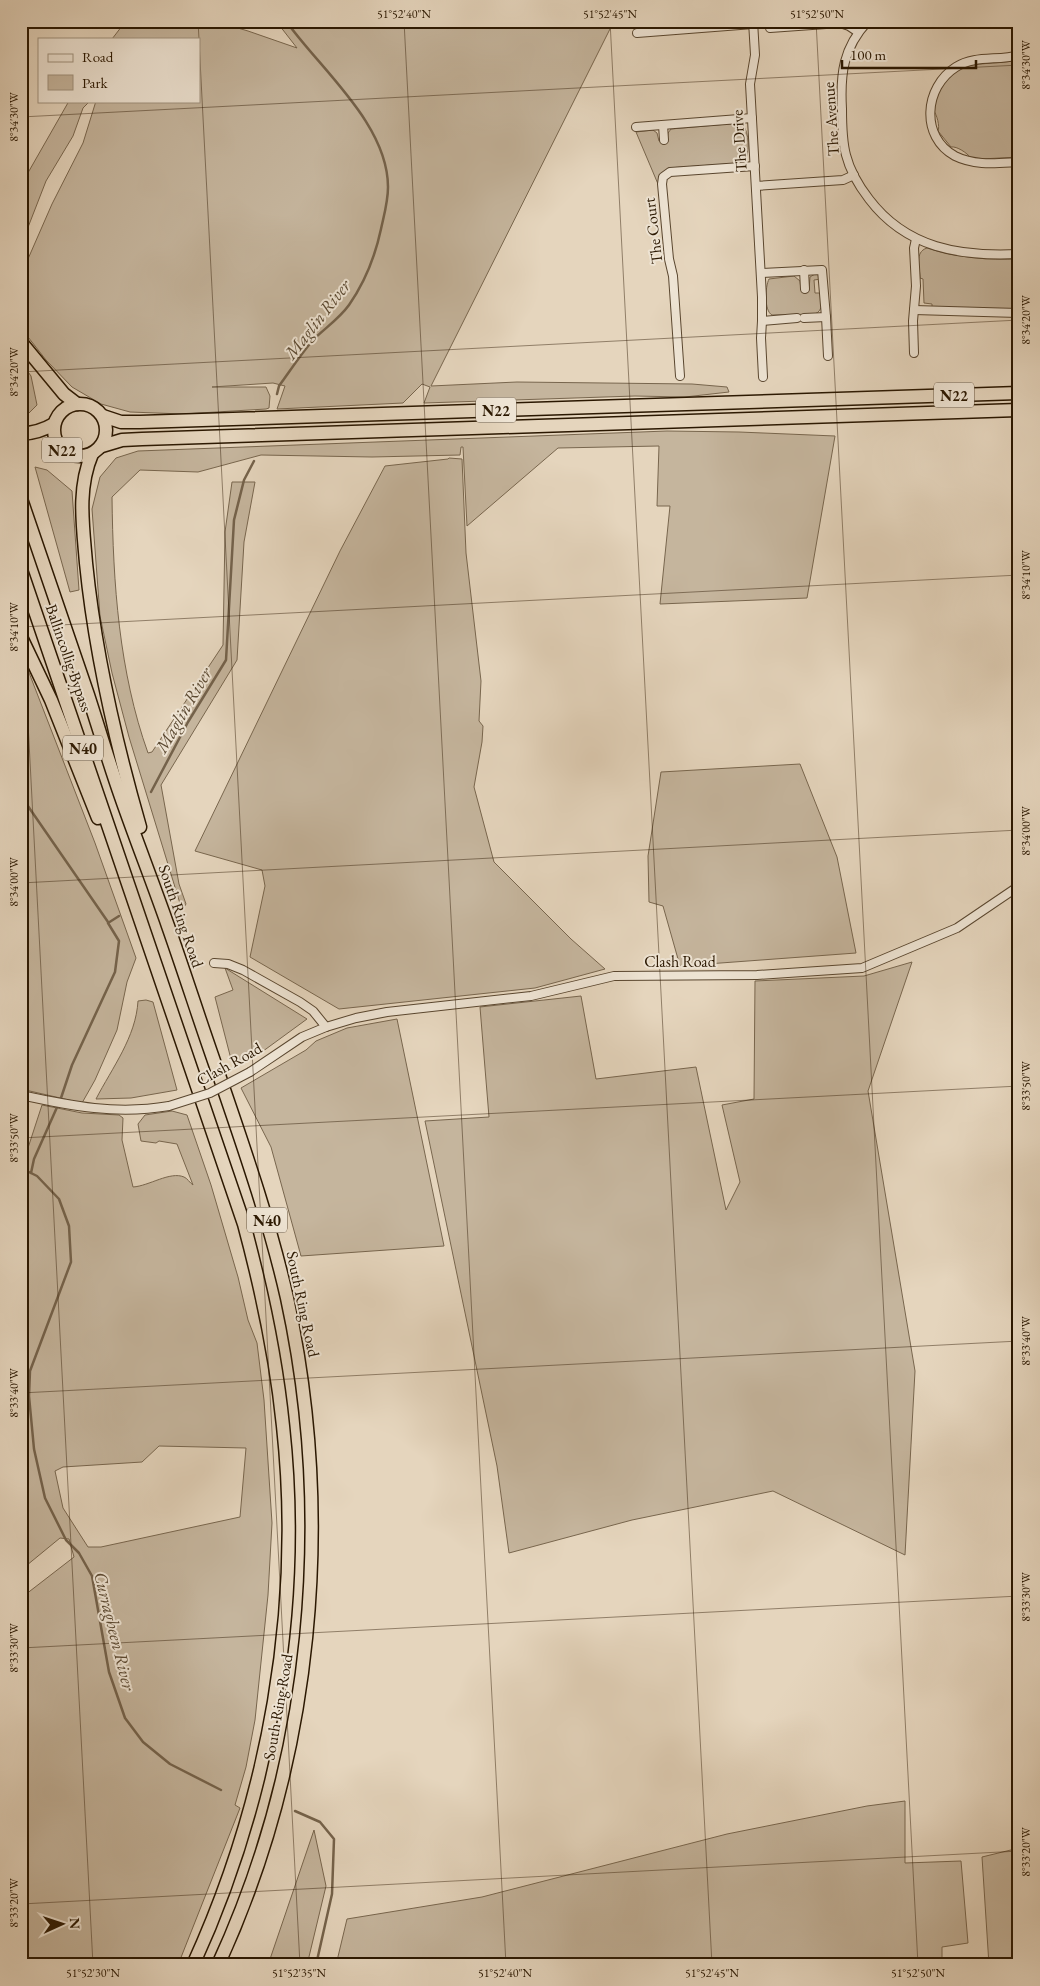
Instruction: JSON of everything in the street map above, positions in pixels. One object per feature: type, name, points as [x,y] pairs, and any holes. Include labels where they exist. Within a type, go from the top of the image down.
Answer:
[{"type":"highway","name":"N22","points":[[21,342],[64,394],[78,404],[92,406],[103,416],[121,422],[1019,393]]},
{"type":"highway","name":"N22","points":[[26,434],[46,429],[54,424],[63,410],[78,404]]},
{"type":"highway","name":"N22","points":[[26,434],[47,438],[70,455],[85,457],[122,440],[142,438],[1019,410]]},
{"type":"highway","name":"N22","points":[[97,450],[107,431],[103,416]]},
{"type":"highway","name":"N22","points":[[54,424],[55,439],[58,445]]},
{"type":"highway","points":[[97,450],[85,471],[82,502],[86,563],[95,637],[120,757],[168,923]]},
{"type":"highway","name":"South Ring Road","points":[[21,499],[119,793],[168,923],[242,1143],[276,1252],[301,1376],[310,1467],[312,1536],[309,1606],[302,1675],[283,1776],[270,1826],[240,1913],[218,1965]]},
{"type":"highway","name":"Ballincollig Bypass","points":[[21,570],[143,927]]},
{"type":"highway","points":[[21,638],[62,727],[124,885],[143,927]]},
{"type":"highway","name":"South Ring Road","points":[[143,927],[244,1224],[257,1274],[277,1378],[287,1481],[288,1569],[283,1636],[273,1707],[256,1783],[241,1836],[219,1904],[193,1965]]},
{"type":"street","points":[[663,21],[663,31]]},
{"type":"street","name":"The Avenue","points":[[868,21],[858,32],[842,68],[841,91],[844,148],[854,176],[879,212],[890,223],[916,239],[958,252],[986,255],[1019,254]]},
{"type":"street","points":[[637,33],[753,23]]},
{"type":"street","name":"The Drive","points":[[753,23],[755,55],[750,79],[756,186],[843,180],[854,176]]},
{"type":"street","points":[[770,28],[784,24],[840,23],[858,32]]},
{"type":"street","points":[[1019,55],[974,60],[955,67],[938,84],[930,105],[930,116],[935,134],[941,145],[954,155],[981,164],[1019,162]]},
{"type":"street","points":[[636,127],[752,118]]},
{"type":"street","points":[[663,125],[664,140]]},
{"type":"street","name":"The Court","points":[[680,376],[673,276],[669,259],[662,184],[663,177],[670,172],[754,166]]},
{"type":"street","points":[[756,186],[762,297],[761,338],[763,377]]},
{"type":"street","points":[[914,353],[916,286],[914,248],[916,239]]},
{"type":"street","points":[[761,273],[820,269],[823,272],[828,356]]},
{"type":"street","points":[[804,270],[805,289]]},
{"type":"street","points":[[914,310],[1019,314]]},
{"type":"street","points":[[762,320],[826,316]]},
{"type":"street","name":"Clash Road","points":[[21,1095],[94,1109],[138,1110],[169,1106],[210,1093],[250,1072],[288,1046],[326,1027],[387,1012],[531,996],[614,976],[756,975],[862,968],[957,928],[1019,886]]},
{"type":"street","points":[[214,963],[228,964],[243,970],[284,993],[313,1010],[326,1027]]},
{"type":"green space","points":[[130,21],[214,21],[297,48],[276,21],[614,21],[431,386],[517,382],[692,384],[727,387],[729,392],[685,397],[635,396],[424,403],[430,387],[422,384],[403,403],[277,409],[285,386],[273,383],[212,387],[266,387],[270,396],[269,408],[183,414],[130,412],[101,404],[72,387],[46,360],[21,328],[21,275],[52,204],[83,143],[96,102],[200,102],[200,38],[113,38],[122,26]]},
{"type":"green space","points":[[667,21],[734,21],[674,26]]},
{"type":"green space","points":[[1019,60],[1019,157],[971,158],[962,150],[951,147],[938,131],[938,120],[933,110],[939,92],[946,80],[955,72],[965,67]]},
{"type":"green space","points":[[68,102],[89,102],[83,108],[73,136],[46,181],[25,235],[21,239],[21,185]]},
{"type":"green space","points":[[739,123],[739,125],[743,125],[745,128],[748,137],[748,153],[745,160],[741,161],[741,163],[668,168],[660,175],[658,184],[636,132],[653,130],[657,133],[659,141],[667,141],[668,133],[671,129]]},
{"type":"green space","points":[[927,248],[973,258],[1019,259],[1019,310],[932,307],[932,304],[924,303],[923,279],[920,278],[919,257],[920,253]]},
{"type":"green space","points":[[815,274],[819,275],[821,279],[814,280],[815,293],[821,293],[821,305],[818,312],[815,314],[772,315],[769,313],[766,298],[769,279],[794,276],[800,281],[801,290],[809,290],[810,277]]},
{"type":"green space","points":[[21,362],[31,376],[37,405],[28,414],[21,417]]},
{"type":"green space","points":[[667,431],[835,436],[807,598],[660,604],[670,506],[657,506],[659,446],[558,448],[467,526],[463,447],[461,447],[460,455],[372,457],[261,455],[198,472],[140,470],[112,497],[116,594],[124,659],[130,691],[148,753],[152,752],[223,645],[225,532],[232,482],[255,482],[244,542],[237,660],[161,785],[179,884],[186,904],[182,910],[129,737],[112,673],[100,616],[92,509],[100,477],[116,458],[138,451]]},
{"type":"green space","points":[[449,458],[462,459],[466,553],[481,681],[479,721],[483,726],[474,787],[494,862],[571,939],[605,969],[535,988],[339,1009],[250,957],[265,886],[262,870],[195,851],[340,551],[385,466]]},
{"type":"green space","points":[[35,467],[47,470],[72,491],[79,590],[70,592]]},
{"type":"green space","points":[[21,652],[95,843],[136,958],[127,982],[117,1030],[95,1080],[82,1103],[21,1089]]},
{"type":"green space","points":[[800,764],[837,857],[856,953],[680,966],[663,906],[649,902],[648,856],[661,772]]},
{"type":"green space","points":[[912,962],[868,1091],[915,1371],[905,1555],[773,1491],[632,1520],[509,1553],[497,1466],[425,1121],[489,1117],[480,1007],[581,996],[596,1079],[696,1067],[726,1210],[740,1182],[722,1105],[754,1099],[755,981],[864,976]]},
{"type":"green space","points":[[225,968],[307,1019],[255,1057],[232,1063],[215,997],[233,990]]},
{"type":"green space","points":[[146,1000],[153,1002],[177,1090],[131,1098],[96,1099],[128,1040],[133,1027],[138,1001]]},
{"type":"green space","points":[[397,1019],[444,1246],[301,1256],[271,1147],[241,1088],[306,1050],[316,1041],[347,1028]]},
{"type":"green space","points":[[42,1105],[82,1113],[119,1115],[123,1118],[122,1140],[133,1187],[172,1176],[185,1178],[193,1185],[177,1144],[141,1141],[138,1124],[145,1115],[172,1111],[187,1115],[211,1185],[238,1277],[248,1320],[257,1343],[264,1400],[272,1523],[268,1595],[255,1720],[246,1767],[235,1805],[240,1808],[178,1965],[21,1965],[21,1598],[74,1557],[69,1539],[60,1538],[21,1570],[21,1154],[26,1154]],"holes":[[[159,1446],[246,1448],[240,1517],[101,1547],[88,1547],[63,1508],[55,1471],[63,1467],[142,1462]]]},
{"type":"green space","points":[[905,1801],[905,1863],[961,1861],[968,1943],[942,1947],[942,1965],[336,1965],[347,1919],[482,1897],[727,1834],[867,1806]]},
{"type":"green space","points":[[314,1830],[326,1886],[307,1965],[268,1965]]},
{"type":"green space","points":[[1019,1848],[1019,1965],[989,1965],[982,1857]]},
{"type":"waterway","name":"Maglin River","points":[[277,394],[279,386],[304,351],[345,310],[360,287],[369,269],[379,239],[387,203],[388,187],[385,164],[377,141],[365,119],[350,98],[286,21]]},
{"type":"waterway","name":"Maglin River","points":[[151,792],[188,722],[226,660],[234,520],[244,480],[254,461]]},
{"type":"waterway","points":[[21,796],[108,922]]},
{"type":"waterway","name":"Maglin River","points":[[61,1098],[72,1065],[115,972],[119,941],[108,923],[119,916]]},
{"type":"waterway","name":"Maglin River","points":[[31,1173],[34,1159],[58,1105]]},
{"type":"waterway","name":"Curragheen River","points":[[21,1168],[37,1176],[59,1199],[69,1226],[71,1262],[30,1371],[29,1396],[34,1449],[45,1498],[66,1540],[79,1553],[92,1576],[109,1672],[125,1718],[143,1742],[170,1764],[221,1790]]},
{"type":"waterway","name":"Curragheen River","points":[[295,1811],[320,1822],[334,1839],[332,1894],[316,1965]]}]
